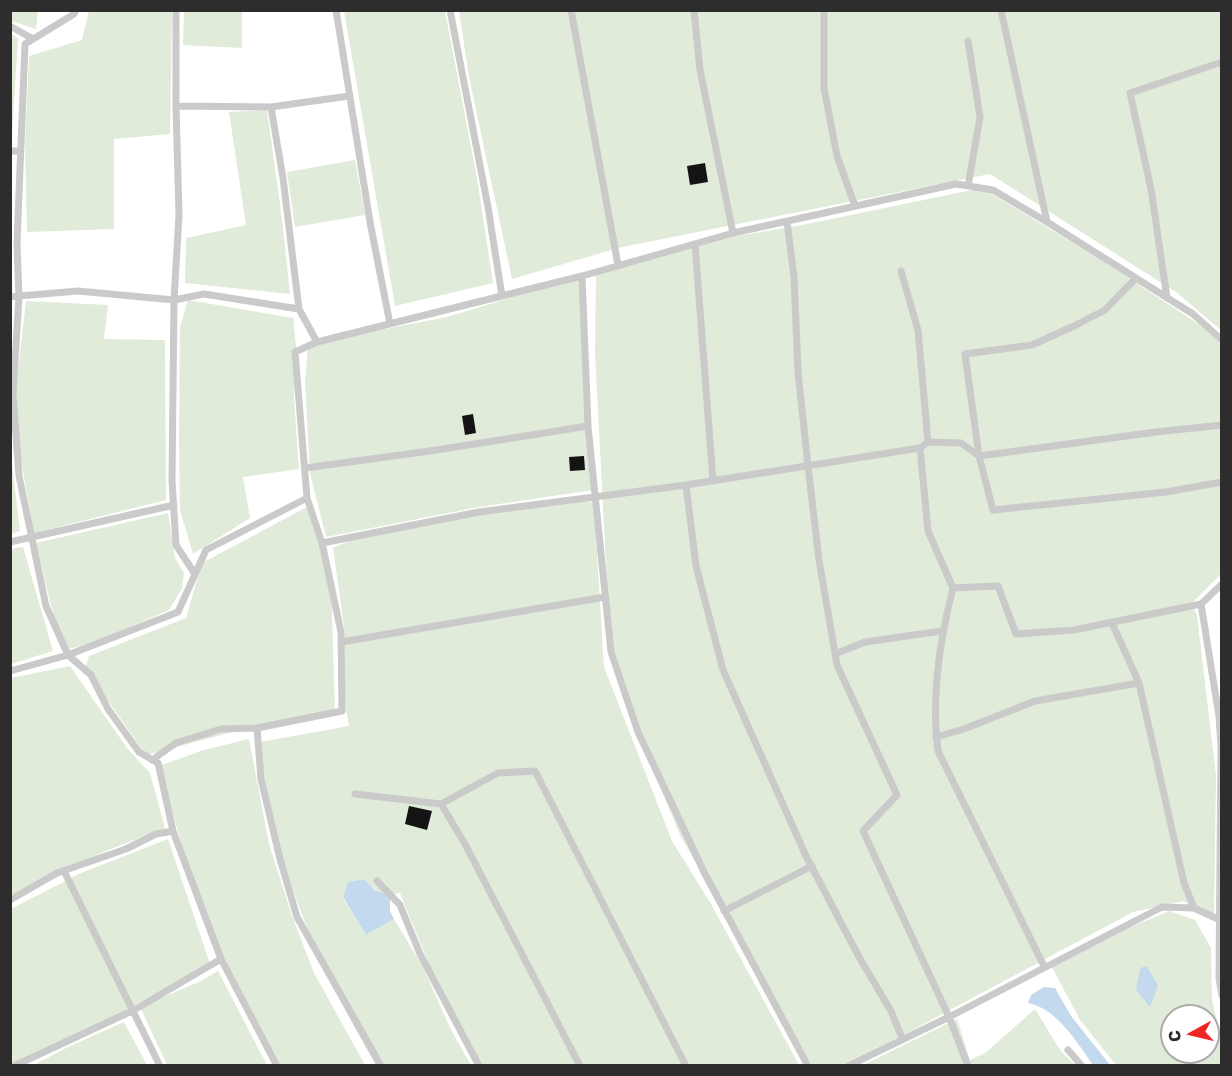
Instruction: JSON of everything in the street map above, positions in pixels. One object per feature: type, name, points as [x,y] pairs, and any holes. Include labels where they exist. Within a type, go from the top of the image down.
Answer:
[{"type":"lane","points":[[76,10],[74,14],[25,44],[14,244],[19,296],[13,417],[19,476],[46,606],[68,655],[91,675],[108,709],[139,752],[158,763],[173,831],[221,959],[277,1065]]},
{"type":"lane","points":[[176,10],[179,215],[174,300],[174,504],[176,545],[195,574]]},
{"type":"lane","points":[[336,10],[370,222],[390,324]]},
{"type":"lane","points":[[450,10],[488,207],[502,296]]},
{"type":"lane","points":[[571,10],[618,265]]},
{"type":"lane","points":[[694,10],[700,70],[733,233]]},
{"type":"lane","points":[[824,10],[824,88],[837,156],[855,206]]},
{"type":"lane","points":[[1001,10],[1047,222]]},
{"type":"lane","points":[[10,26],[33,39]]},
{"type":"lane","points":[[968,41],[980,117],[968,186]]},
{"type":"lane","points":[[1167,298],[1152,189],[1130,93],[1221,62]]},
{"type":"lane","points":[[176,106],[271,107],[349,96]]},
{"type":"lane","points":[[271,107],[283,178],[299,309],[317,342]]},
{"type":"lane","points":[[10,151],[20,151]]},
{"type":"lane","points":[[152,760],[176,743],[221,729],[256,728],[342,711],[341,632],[322,543],[307,498],[295,352],[317,342],[582,276],[733,233],[956,184],[993,190],[1193,314],[1221,340]]},
{"type":"lane","points":[[787,221],[794,277],[798,372],[808,466],[819,560],[837,665],[897,795],[863,831],[950,1017],[968,1065]]},
{"type":"lane","points":[[694,244],[713,481]]},
{"type":"lane","points":[[901,272],[918,330],[928,442]]},
{"type":"lane","points":[[582,276],[588,426],[610,652],[638,732],[705,874],[808,1065]]},
{"type":"lane","points":[[1136,278],[1105,310],[1032,345],[965,354],[980,456],[993,510],[1166,492],[1221,482]]},
{"type":"lane","points":[[10,297],[78,291],[174,300],[204,294],[299,309]]},
{"type":"lane","points":[[322,543],[479,512],[713,481],[920,448],[928,442],[961,442],[980,456],[1221,425]]},
{"type":"lane","points":[[305,468],[430,452],[588,426]]},
{"type":"lane","points":[[920,448],[928,531],[953,588],[942,630],[934,724],[938,751],[1044,966]]},
{"type":"lane","points":[[687,485],[696,566],[723,669],[812,866],[859,957],[891,1011],[902,1038]]},
{"type":"lane","points":[[10,671],[68,655],[178,612],[206,550],[307,498]]},
{"type":"lane","points":[[10,542],[174,504]]},
{"type":"lane","points":[[953,588],[998,586],[1016,634],[1074,630],[1201,604],[1221,584]]},
{"type":"lane","points":[[341,642],[605,597]]},
{"type":"lane","points":[[1201,604],[1220,716],[1219,978],[1221,996]]},
{"type":"lane","points":[[1112,623],[1139,683],[1184,883],[1194,908]]},
{"type":"lane","points":[[835,654],[865,642],[942,630]]},
{"type":"lane","points":[[936,738],[1035,701],[1139,683]]},
{"type":"lane","points":[[256,728],[261,779],[280,859],[297,917],[381,1065]]},
{"type":"lane","points":[[355,794],[441,804],[498,773],[534,771],[686,1065]]},
{"type":"lane","points":[[441,804],[465,844],[580,1065]]},
{"type":"lane","points":[[10,900],[64,871],[126,849],[156,834],[173,831]]},
{"type":"lane","points":[[724,911],[812,866]]},
{"type":"lane","points":[[64,871],[112,970],[135,1010],[160,1065]]},
{"type":"lane","points":[[377,881],[400,905],[420,954],[479,1065]]},
{"type":"lane","points":[[848,1065],[950,1017],[1044,966],[1162,907],[1194,908],[1221,921]]},
{"type":"lane","points":[[14,1065],[135,1010],[221,959]]},
{"type":"lane","points":[[1068,1050],[1082,1065]]},
{"type":"green space","points":[[10,11],[38,11],[36,29],[11,21]]},
{"type":"green space","points":[[89,11],[172,11],[170,134],[114,139],[114,229],[27,232],[25,144],[29,56],[82,40]]},
{"type":"green space","points":[[184,11],[242,11],[242,48],[183,45]]},
{"type":"green space","points":[[344,11],[445,11],[477,178],[493,283],[395,306]]},
{"type":"green space","points":[[459,11],[1221,11],[1221,330],[1176,292],[990,174],[622,247],[512,279],[469,77]]},
{"type":"green space","points":[[11,34],[18,38],[12,137],[10,137]]},
{"type":"green space","points":[[267,110],[290,294],[185,283],[186,238],[246,225],[229,112]]},
{"type":"green space","points":[[355,160],[365,215],[295,227],[287,172]]},
{"type":"green space","points":[[982,188],[1098,258],[1206,329],[1221,344],[1221,574],[1191,604],[1197,615],[1216,776],[1214,914],[1183,901],[1133,912],[905,1034],[841,1065],[812,1065],[681,837],[637,732],[611,660],[595,354],[596,274],[702,242],[802,225]]},
{"type":"green space","points":[[582,276],[593,490],[479,507],[326,537],[310,473],[305,383],[308,344],[447,317]]},
{"type":"green space","points":[[188,300],[293,318],[296,346],[294,399],[299,469],[243,477],[250,518],[193,554],[180,510],[180,327]]},
{"type":"green space","points":[[26,301],[108,305],[104,339],[165,340],[166,500],[34,533],[13,415]]},
{"type":"green space","points":[[11,455],[20,531],[11,534],[10,533]]},
{"type":"green space","points":[[590,501],[594,504],[604,667],[672,841],[711,904],[799,1065],[482,1065],[430,967],[400,893],[380,892],[364,879],[348,882],[343,898],[366,935],[394,919],[423,967],[451,1030],[471,1065],[376,1065],[333,986],[297,902],[272,820],[260,742],[349,726],[341,679],[345,633],[333,548],[370,535],[453,519]]},
{"type":"green space","points":[[307,507],[331,582],[335,713],[244,729],[146,755],[85,668],[89,656],[186,618],[202,563]]},
{"type":"green space","points":[[168,513],[175,558],[184,573],[182,588],[169,610],[95,642],[62,651],[36,543]]},
{"type":"green space","points":[[23,547],[53,651],[11,664],[11,549]]},
{"type":"green space","points":[[70,666],[127,748],[150,773],[165,828],[108,850],[11,896],[11,678]]},
{"type":"green space","points":[[249,739],[269,844],[292,916],[314,973],[365,1065],[278,1065],[204,922],[159,766],[204,750]]},
{"type":"green space","points":[[168,839],[210,964],[118,1014],[18,1065],[11,1066],[11,909],[81,873]]},
{"type":"green space","points":[[1169,911],[1195,920],[1211,948],[1213,1004],[1160,1004],[1160,1064],[1220,1064],[1220,1033],[1221,1065],[1116,1065],[1080,1020],[1052,967],[1114,934]]},
{"type":"green space","points":[[218,971],[267,1065],[167,1065],[140,1007],[201,981]]},
{"type":"green space","points":[[1035,1009],[1060,1050],[1075,1065],[861,1066],[957,1019],[970,1060],[985,1053]]},
{"type":"green space","points":[[124,1022],[147,1065],[34,1065],[68,1047]]},
{"type":"water","points":[[364,879],[375,890],[390,896],[390,911],[394,919],[366,935],[343,897],[348,882]]},
{"type":"water","points":[[1147,966],[1158,986],[1150,1007],[1136,990],[1140,968]]},
{"type":"water","points":[[1044,987],[1055,988],[1071,1016],[1110,1065],[1093,1065],[1057,1019],[1038,1006],[1028,1003],[1031,995]]},
{"type":"building","points":[[705,163],[708,182],[690,185],[687,166]]},
{"type":"building","points":[[473,414],[476,433],[465,435],[462,416]]},
{"type":"building","points":[[584,456],[585,470],[570,471],[569,457]]},
{"type":"building","points":[[409,806],[432,811],[427,830],[405,824]]}]
